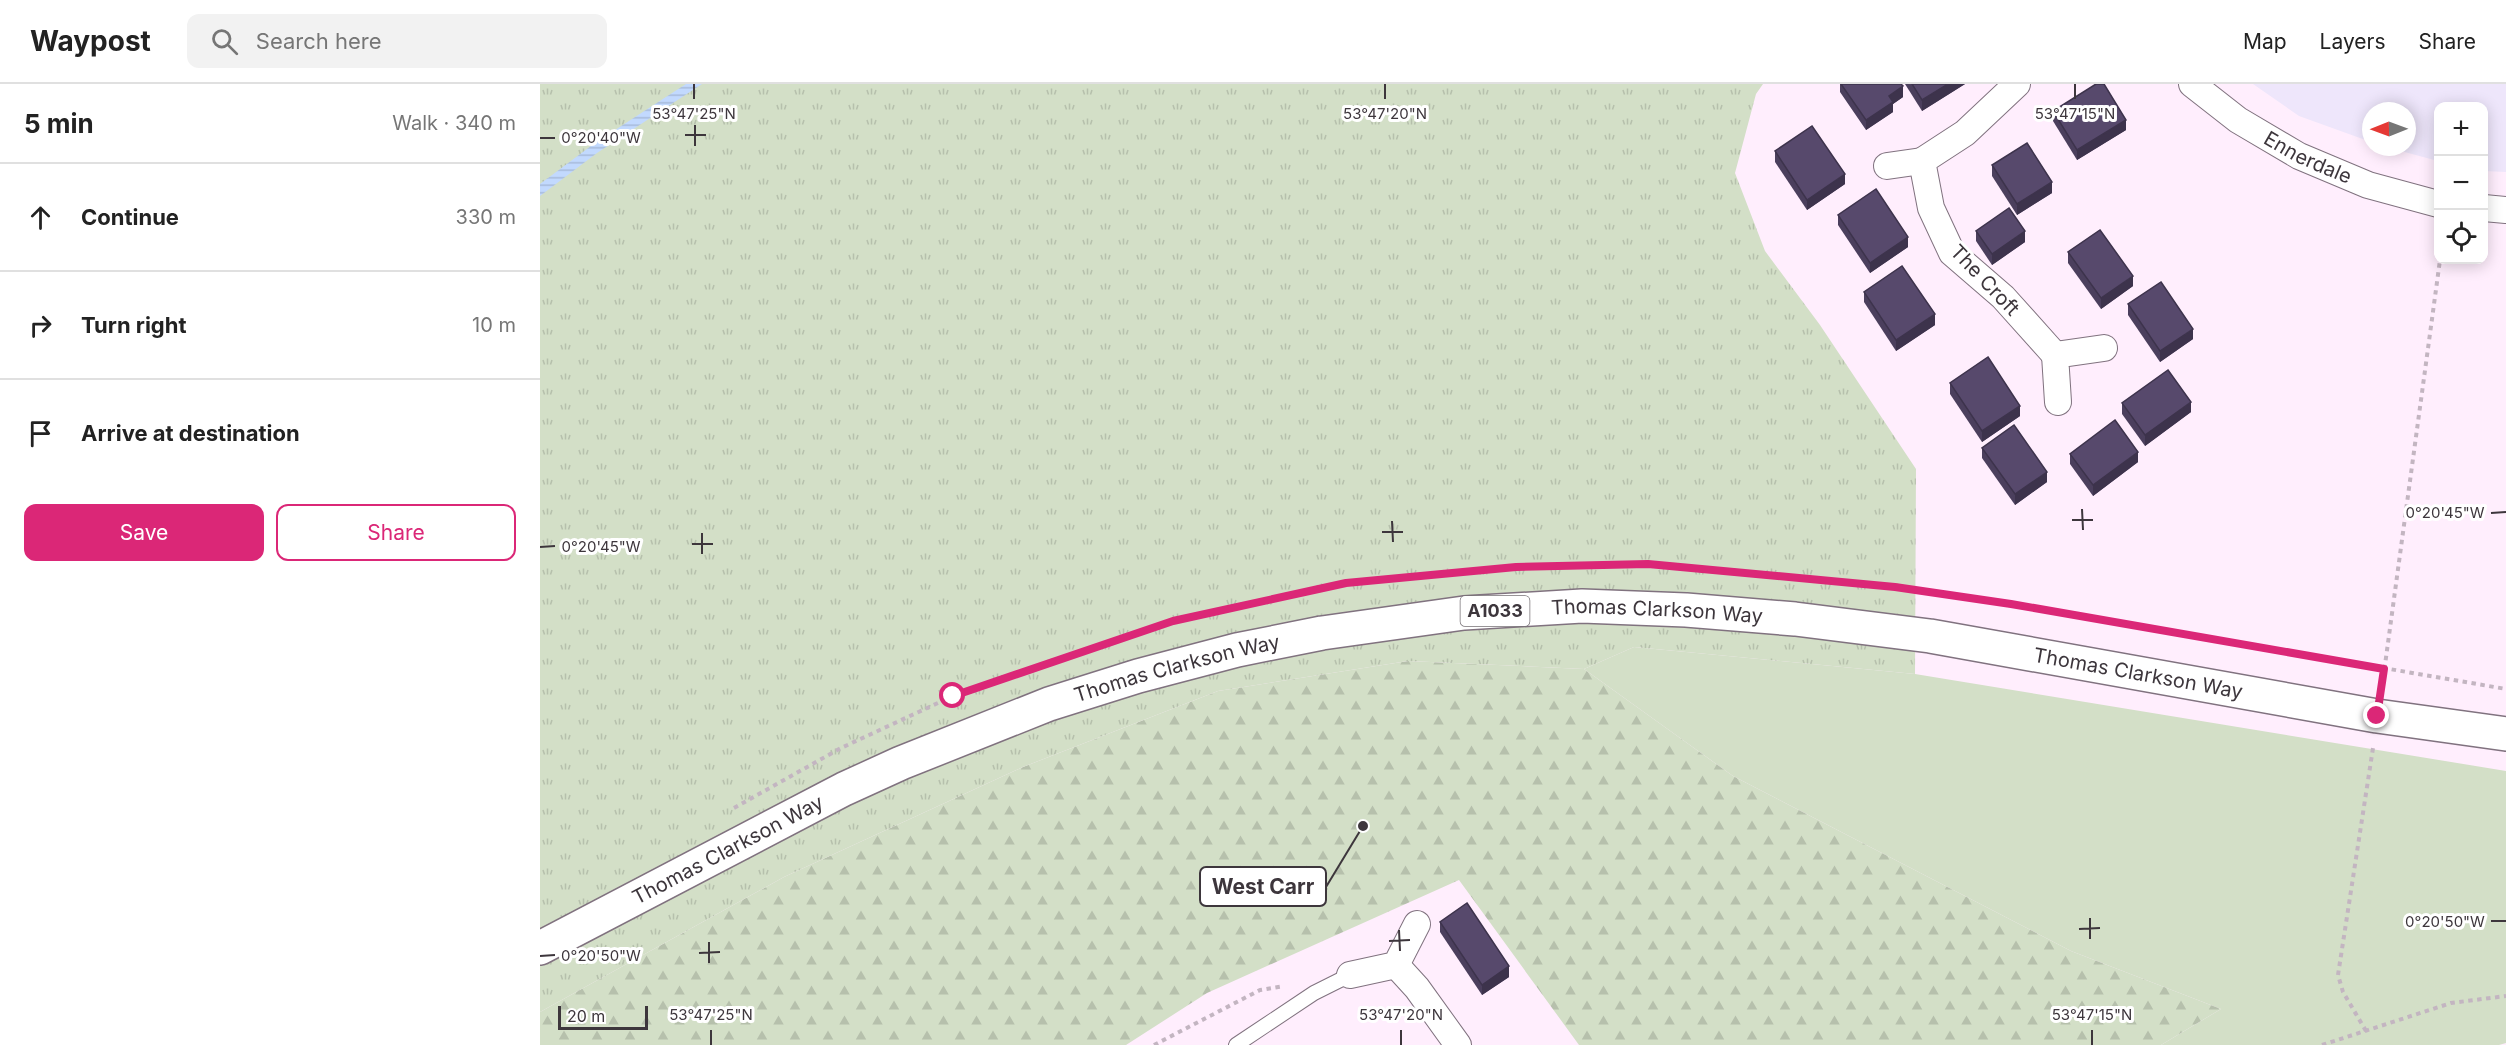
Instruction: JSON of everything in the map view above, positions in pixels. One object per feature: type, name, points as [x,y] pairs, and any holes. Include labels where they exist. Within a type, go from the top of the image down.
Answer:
[{"type":"highway","name":"Thomas Clarkson Way","points":[[540,948],[844,789],[901,763],[1049,704],[1138,676],[1237,650],[1322,633],[1464,613],[1582,606],[1686,610],[1795,620],[1942,638],[2377,716],[2506,734]]},
{"type":"street","points":[[1887,166],[1922,161],[1965,133],[2017,84]]},
{"type":"street","name":"Ennerdale","points":[[2192,84],[2238,120],[2299,156],[2368,185],[2434,203]]},
{"type":"street","name":"The Croft","points":[[1922,161],[1931,208],[1952,253],[2003,297],[2055,355]]},
{"type":"street","points":[[2488,208],[2506,210]]},
{"type":"street","points":[[2058,402],[2055,355],[2104,348]]},
{"type":"street","points":[[1396,965],[1417,924]]},
{"type":"street","points":[[1350,975],[1396,965]]},
{"type":"street","points":[[1396,965],[1424,996],[1458,1045]]},
{"type":"lane","points":[[1236,1045],[1314,993],[1350,975]]},
{"type":"path","points":[[2366,1031],[2343,992],[2338,975],[2384,669],[2439,264]]},
{"type":"path","points":[[727,812],[841,748],[953,696],[1173,621],[1346,583],[1516,567],[1648,564],[1895,587],[2011,604],[2506,689]]},
{"type":"path","points":[[2322,1045],[2451,1003],[2506,996]]},
{"type":"shaded area","points":[[2253,84],[2506,84],[2506,172],[2488,171],[2488,102],[2434,102],[2434,160],[2416,155],[2416,102],[2362,102],[2362,139],[2299,116]]},
{"type":"green space","points":[[540,84],[1763,84],[1756,94],[1735,173],[1765,251],[1820,325],[1916,469],[1915,674],[1634,647],[1584,669],[1408,661],[1218,691],[1023,767],[784,877],[540,1012]]},
{"type":"green space","points":[[1634,647],[1915,674],[2506,771],[2506,1043],[2499,1045],[2161,1045],[2221,1009],[2071,951],[1733,776],[1584,669]]},
{"type":"green space","points":[[1408,661],[1584,669],[1733,776],[2071,951],[2221,1009],[2161,1045],[1579,1045],[1459,880],[1207,993],[1126,1045],[540,1045],[540,1012],[784,877],[1023,767],[1218,691]]},
{"type":"water","points":[[686,84],[702,84],[597,153],[540,196],[540,184],[595,143]]},
{"type":"building","points":[[1841,84],[1901,84],[1903,86],[1889,96],[1893,102],[1866,120]]},
{"type":"building","points":[[1912,84],[1948,84],[1922,100]]},
{"type":"building","points":[[2096,84],[2104,84],[2126,120],[2077,150],[2053,111]]},
{"type":"building","points":[[1812,126],[1845,174],[1807,200],[1775,151]]},
{"type":"building","points":[[2027,143],[2052,182],[2017,204],[1992,165]]},
{"type":"building","points":[[1876,189],[1908,237],[1870,263],[1838,215]]},
{"type":"building","points":[[2009,208],[2025,231],[1992,254],[1976,231]]},
{"type":"building","points":[[2100,230],[2133,276],[2101,298],[2068,252]]},
{"type":"building","points":[[1902,266],[1935,314],[1896,340],[1864,292]]},
{"type":"building","points":[[2161,282],[2193,329],[2160,351],[2128,304]]},
{"type":"building","points":[[1988,357],[2020,406],[1982,431],[1950,383]]},
{"type":"building","points":[[2168,370],[2191,402],[2145,435],[2122,403]]},
{"type":"building","points":[[2115,420],[2138,452],[2093,485],[2070,454]]},
{"type":"building","points":[[2014,425],[2047,472],[2015,494],[1982,448]]},
{"type":"building","points":[[1467,903],[1509,966],[1482,985],[1440,922]]},
{"type":"place","name":"West Carr","points":[[1363,826]]},
{"type":"route","points":[[953,696],[1173,621],[1346,583],[1516,567],[1648,564],[1895,587],[2011,604],[2384,669],[2377,716]]}]
